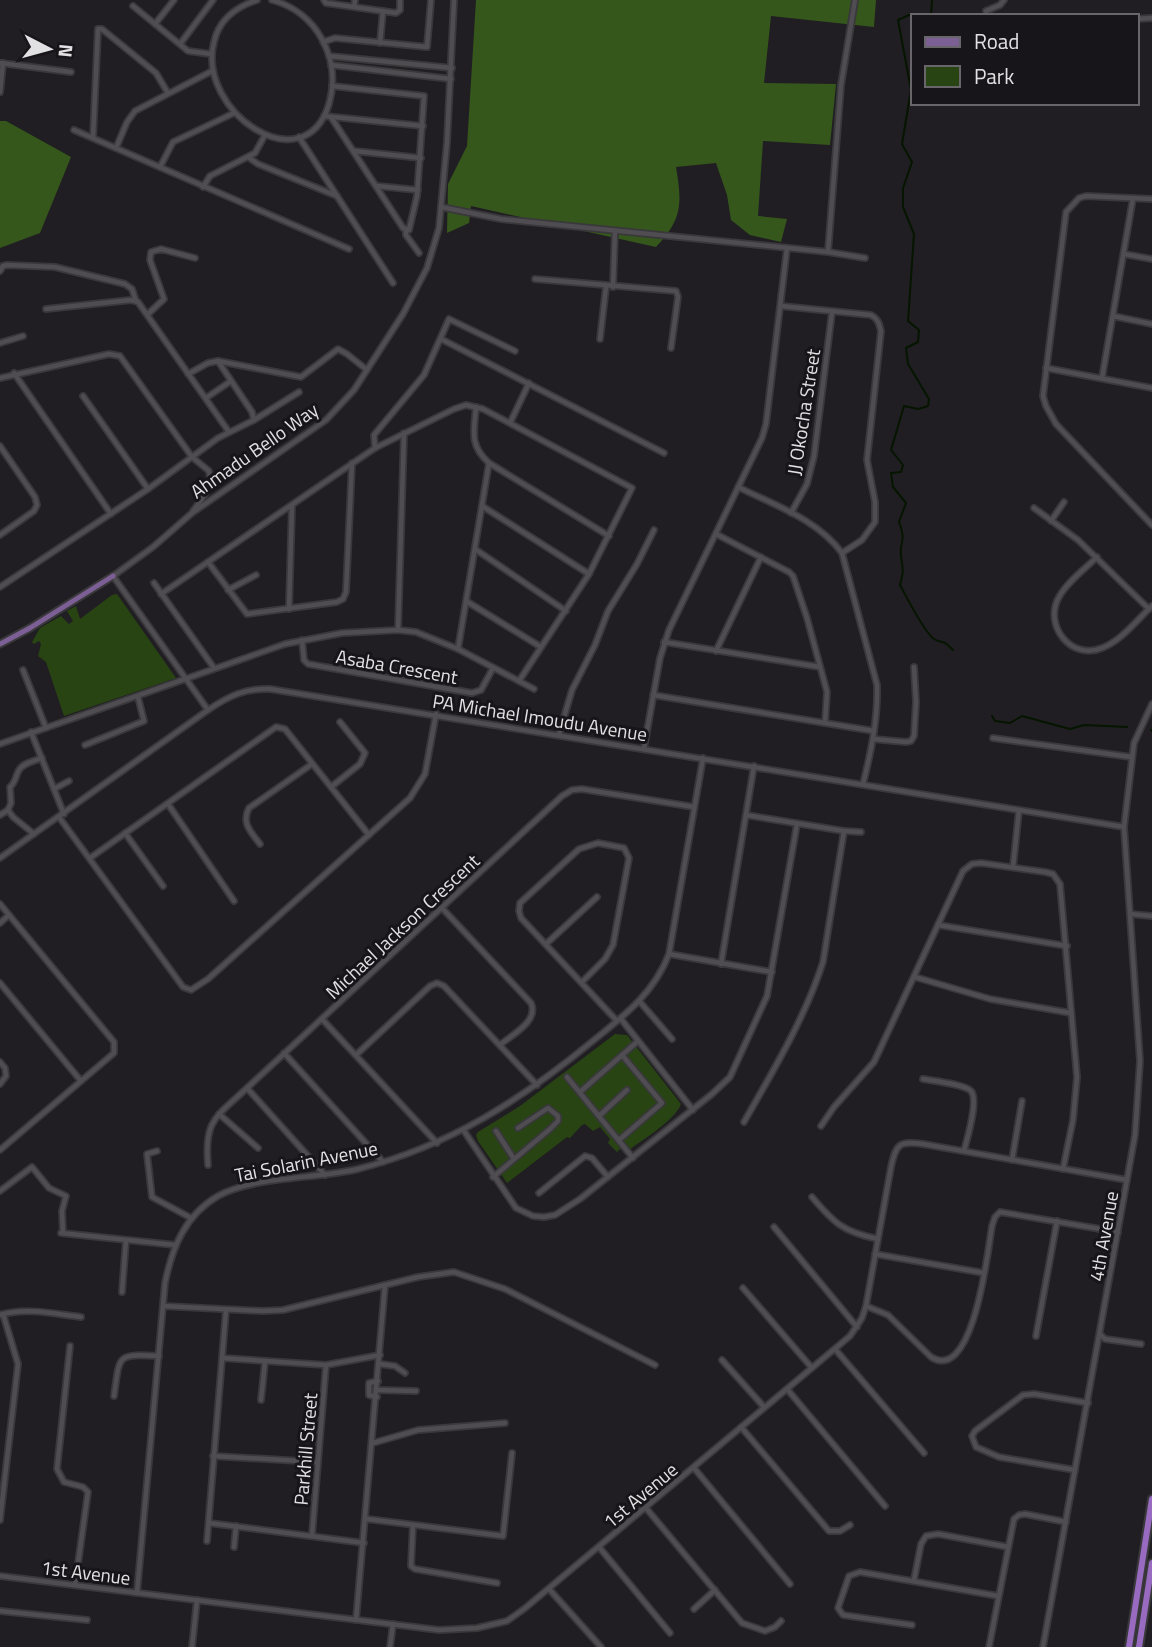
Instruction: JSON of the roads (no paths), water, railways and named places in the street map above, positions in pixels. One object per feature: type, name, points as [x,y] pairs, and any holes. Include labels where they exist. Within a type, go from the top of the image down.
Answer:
[{"type":"highway","points":[[1129,1647],[1152,1499]]},
{"type":"highway","points":[[1137,1647],[1152,1563]]},
{"type":"main road","name":"Ahmadu Bello Way","points":[[0,644],[113,576]]},
{"type":"street","points":[[155,24],[174,0]]},
{"type":"street","points":[[180,44],[213,0]]},
{"type":"street","points":[[257,0],[232,11],[222,23],[215,35],[211,54],[212,71],[223,98],[234,113],[253,130],[279,138],[299,137],[309,132],[324,116],[332,86],[330,57],[312,23],[290,3],[272,0]]},
{"type":"street","points":[[324,0],[327,4],[399,12],[400,0]]},
{"type":"street","points":[[354,7],[355,0]]},
{"type":"street","points":[[323,42],[335,38],[427,47],[431,0]]},
{"type":"street","name":"Ahmadu Bello Way","points":[[113,576],[153,547],[192,513],[326,420],[341,406],[403,314],[427,268],[439,228],[452,68],[454,0]]},
{"type":"street","points":[[828,252],[841,85],[855,0]]},
{"type":"street","points":[[986,11],[1000,5],[1004,0]]},
{"type":"street","points":[[133,6],[192,52],[211,54]]},
{"type":"street","points":[[380,43],[383,11]]},
{"type":"street","points":[[93,138],[98,29],[102,29],[156,73],[168,93]]},
{"type":"street","points":[[330,57],[452,68]]},
{"type":"street","points":[[0,92],[2,63],[71,72]]},
{"type":"street","points":[[331,65],[451,79]]},
{"type":"street","points":[[433,76],[434,66]]},
{"type":"street","points":[[116,148],[131,114],[137,108],[212,71]]},
{"type":"street","points":[[332,86],[422,95],[425,100],[418,190],[411,228],[406,230]]},
{"type":"street","points":[[160,167],[173,142],[234,113]]},
{"type":"street","points":[[324,116],[423,126]]},
{"type":"street","points":[[331,117],[419,253]]},
{"type":"street","points":[[74,130],[349,249]]},
{"type":"street","points":[[203,187],[210,176],[259,149],[265,135]]},
{"type":"street","points":[[299,137],[393,283]]},
{"type":"street","points":[[354,151],[421,158]]},
{"type":"street","points":[[248,157],[258,164],[337,195]]},
{"type":"street","points":[[376,186],[418,190]]},
{"type":"street","points":[[1152,199],[1086,196],[1079,198],[1066,212],[1043,396],[1050,416],[1152,525]]},
{"type":"street","points":[[1102,378],[1133,198]]},
{"type":"street","points":[[441,207],[501,219],[865,258]]},
{"type":"street","points":[[600,339],[610,287],[615,231]]},
{"type":"street","points":[[644,748],[664,642],[766,424],[787,248]]},
{"type":"street","points":[[148,314],[164,299],[150,260],[151,252],[161,249],[195,258]]},
{"type":"street","points":[[1124,254],[1152,259]]},
{"type":"street","points":[[0,271],[7,265],[55,267],[125,284],[135,294],[136,301]]},
{"type":"street","points":[[535,279],[676,291],[678,297],[671,348]]},
{"type":"street","points":[[46,309],[136,301],[141,304],[229,432]]},
{"type":"street","points":[[781,306],[871,315],[877,318],[881,331],[867,460],[877,511],[875,522],[862,540],[842,553]]},
{"type":"street","name":"JJ Okocha Street","points":[[791,513],[807,484],[814,456],[832,312]]},
{"type":"street","points":[[1113,316],[1152,324]]},
{"type":"street","points":[[376,448],[374,435],[424,375],[441,339],[446,321],[453,319],[515,351]]},
{"type":"street","points":[[0,342],[23,336]]},
{"type":"street","points":[[441,339],[664,453]]},
{"type":"street","points":[[187,374],[218,360],[301,377],[338,349],[367,370]]},
{"type":"street","points":[[0,378],[109,354],[120,356],[192,457],[201,463],[211,476],[205,495],[192,513]]},
{"type":"street","points":[[218,360],[254,420]]},
{"type":"street","points":[[1046,368],[1152,388]]},
{"type":"street","points":[[15,373],[111,514]]},
{"type":"street","points":[[205,398],[231,381]]},
{"type":"street","points":[[510,423],[529,383]]},
{"type":"street","points":[[0,587],[229,432],[299,392]]},
{"type":"street","points":[[83,396],[148,489]]},
{"type":"street","points":[[161,594],[376,448],[454,409],[466,405],[476,407],[630,485],[632,492],[589,574],[519,681]]},
{"type":"street","points":[[476,407],[475,444],[480,455],[609,536]]},
{"type":"street","points":[[398,630],[404,433]]},
{"type":"street","points":[[0,446],[35,497],[37,505],[34,511],[0,535]]},
{"type":"street","points":[[208,562],[247,614],[343,599],[346,592],[352,463]]},
{"type":"street","points":[[458,649],[489,463]]},
{"type":"street","points":[[738,487],[823,532],[842,553],[877,685],[873,739],[863,785]]},
{"type":"street","points":[[1051,521],[1064,502]]},
{"type":"street","points":[[289,609],[292,503]]},
{"type":"street","points":[[482,506],[589,574]]},
{"type":"street","points":[[1034,508],[1097,557],[1150,607],[1113,642],[1096,650],[1077,649],[1062,638],[1054,619],[1058,598],[1097,557]]},
{"type":"street","points":[[1147,520],[1152,515]]},
{"type":"street","points":[[559,734],[572,690],[595,645],[608,611],[654,530]]},
{"type":"street","points":[[716,534],[793,576],[827,692],[825,723]]},
{"type":"street","points":[[475,549],[566,611]]},
{"type":"street","points":[[716,651],[761,557]]},
{"type":"street","points":[[228,590],[256,575]]},
{"type":"street","points":[[113,576],[208,710]]},
{"type":"street","points":[[154,583],[214,668]]},
{"type":"street","points":[[466,601],[541,647]]},
{"type":"street","points":[[0,744],[214,668],[302,640],[342,634],[398,630],[416,632],[458,649],[534,689]]},
{"type":"street","name":"Asaba Crescent","points":[[302,640],[304,660],[308,664],[472,693],[481,690],[493,667]]},
{"type":"street","points":[[664,642],[820,667]]},
{"type":"street","points":[[873,739],[911,741],[914,736],[914,667]]},
{"type":"street","points":[[23,670],[46,728]]},
{"type":"street","name":"PA Michael Imoudu Avenue","points":[[0,858],[230,695],[256,688],[270,688],[559,734],[1124,827]]},
{"type":"street","points":[[653,695],[874,731]]},
{"type":"street","points":[[85,745],[144,721],[138,697]]},
{"type":"street","name":"4th Avenue","points":[[1043,1647],[1135,1135],[1140,1084],[1124,827],[1131,757],[1141,726],[1152,704]]},
{"type":"street","points":[[32,732],[61,815],[183,987],[191,990],[208,979],[410,798],[425,774],[436,715]]},
{"type":"street","points":[[331,787],[360,764],[365,753],[340,722]]},
{"type":"street","points":[[90,858],[276,727],[285,729],[369,835]]},
{"type":"street","points":[[993,738],[1131,757]]},
{"type":"street","points":[[0,815],[8,810],[11,803],[10,787],[15,783],[18,771],[41,758]]},
{"type":"street","name":"Tai Solarin Avenue","points":[[137,1593],[165,1283],[175,1245],[191,1219],[208,1202],[235,1188],[326,1175],[383,1162],[437,1143],[464,1130],[537,1085],[640,1002],[662,973],[669,954],[704,758]]},
{"type":"street","points":[[260,844],[245,822],[249,808],[312,764]]},
{"type":"street","points":[[721,964],[754,766]]},
{"type":"street","points":[[54,789],[69,781]]},
{"type":"street","name":"Michael Jackson Crescent","points":[[219,1114],[562,796],[572,790],[582,789],[694,807]]},
{"type":"street","points":[[168,803],[234,901]]},
{"type":"street","points":[[8,810],[34,834]]},
{"type":"street","points":[[1013,867],[1019,810]]},
{"type":"street","points":[[746,815],[861,832]]},
{"type":"street","points":[[464,1130],[516,1208],[533,1216],[555,1215],[568,1209],[633,1158],[730,1077],[761,1013],[772,971],[797,824]]},
{"type":"street","points":[[744,1122],[780,1059],[818,978],[823,962],[844,831]]},
{"type":"street","points":[[125,833],[163,886]]},
{"type":"street","points":[[582,982],[605,959],[613,945],[629,858],[624,848],[598,844],[579,849],[520,903],[519,911],[522,918],[582,982],[619,1020],[638,1041],[693,1110]]},
{"type":"street","points":[[821,1126],[874,1062],[967,866],[981,863],[1045,872],[1058,878],[1060,884],[1067,946],[1076,1089],[1063,1168]]},
{"type":"street","points":[[546,944],[597,897]]},
{"type":"street","points":[[0,904],[114,1042],[114,1053],[0,1150]]},
{"type":"street","points":[[442,908],[531,1003],[534,1011],[532,1018],[500,1045]]},
{"type":"street","points":[[1130,914],[1152,916]]},
{"type":"street","points":[[0,922],[9,915]]},
{"type":"street","points":[[938,925],[1067,946]]},
{"type":"street","points":[[669,954],[772,971]]},
{"type":"street","points":[[915,977],[981,997],[1071,1013]]},
{"type":"street","points":[[0,983],[81,1081]]},
{"type":"street","points":[[356,1055],[430,986],[437,983],[444,986],[537,1085]]},
{"type":"street","points":[[640,1002],[672,1039]]},
{"type":"street","points":[[322,1019],[437,1143]]},
{"type":"street","points":[[580,1092],[638,1041]]},
{"type":"street","points":[[284,1053],[383,1162]]},
{"type":"street","points":[[619,1140],[662,1102],[621,1055]]},
{"type":"street","points":[[0,1062],[5,1068],[6,1076],[0,1084]]},
{"type":"street","points":[[567,1077],[633,1158]]},
{"type":"street","points":[[922,1079],[969,1089],[972,1094],[973,1109],[964,1151]]},
{"type":"street","points":[[247,1088],[326,1175]]},
{"type":"street","points":[[599,1116],[627,1090]]},
{"type":"street","points":[[1012,1160],[1022,1101]]},
{"type":"street","points":[[494,1177],[558,1121],[558,1116],[548,1108],[518,1128]]},
{"type":"street","points":[[208,1166],[208,1130],[219,1114],[258,1148]]},
{"type":"street","points":[[496,1131],[514,1159]]},
{"type":"street","name":"1st Avenue","points":[[0,1576],[446,1630],[477,1628],[508,1621],[599,1548],[850,1336],[866,1306],[894,1153],[898,1146],[904,1142],[912,1142],[1127,1180]]},
{"type":"street","points":[[157,1151],[147,1154],[152,1197],[191,1219]]},
{"type":"street","points":[[539,1192],[588,1155],[608,1177]]},
{"type":"street","points":[[0,1191],[32,1167],[49,1188],[66,1196],[61,1233],[175,1245]]},
{"type":"street","points":[[812,1197],[841,1228],[878,1239]]},
{"type":"street","points":[[866,1306],[888,1315],[931,1357],[936,1361],[945,1361],[956,1352],[972,1327],[992,1226],[1000,1212],[1118,1232]]},
{"type":"street","points":[[1036,1336],[1056,1221]]},
{"type":"street","points":[[774,1227],[857,1327]]},
{"type":"street","points":[[122,1292],[126,1240]]},
{"type":"street","points":[[875,1254],[984,1273]]},
{"type":"street","points":[[163,1306],[263,1311],[301,1308],[385,1285],[454,1272],[505,1289],[655,1366]]},
{"type":"street","points":[[356,1620],[367,1519],[385,1285]]},
{"type":"street","points":[[743,1288],[811,1368]]},
{"type":"street","points":[[207,1541],[226,1310]]},
{"type":"street","points":[[0,1520],[18,1364],[1,1315],[32,1311],[81,1317]]},
{"type":"street","points":[[1100,1333],[1105,1339],[1141,1344]]},
{"type":"street","points":[[70,1346],[57,1469],[64,1482],[83,1487],[88,1492],[75,1585]]},
{"type":"street","points":[[835,1349],[924,1453]]},
{"type":"street","points":[[222,1358],[326,1365],[380,1355]]},
{"type":"street","points":[[114,1396],[122,1357],[159,1356]]},
{"type":"street","points":[[722,1360],[764,1407]]},
{"type":"street","points":[[261,1401],[265,1362]]},
{"type":"street","points":[[380,1364],[395,1366],[405,1373]]},
{"type":"street","name":"Parkhill Street","points":[[312,1535],[326,1365]]},
{"type":"street","points":[[378,1381],[370,1381],[368,1394],[416,1391]]},
{"type":"street","points":[[787,1389],[885,1506]]},
{"type":"street","points":[[1075,1470],[989,1454],[976,1447],[972,1436],[1023,1395],[1034,1394],[1088,1403]]},
{"type":"street","points":[[373,1443],[418,1430],[505,1423]]},
{"type":"street","points":[[741,1427],[829,1531],[840,1531],[850,1525]]},
{"type":"street","points":[[367,1519],[503,1536],[512,1453]]},
{"type":"street","points":[[214,1456],[317,1462]]},
{"type":"street","points":[[694,1468],[790,1584]]},
{"type":"street","points":[[646,1508],[742,1623],[765,1631],[775,1627],[780,1621]]},
{"type":"street","points":[[989,1647],[1012,1526],[1019,1515],[1066,1522]]},
{"type":"street","points":[[208,1523],[364,1543]]},
{"type":"street","points":[[413,1525],[411,1566],[415,1569],[496,1583]]},
{"type":"street","points":[[234,1547],[236,1526]]},
{"type":"street","points":[[914,1580],[921,1544],[926,1536],[938,1534],[1007,1547]]},
{"type":"street","points":[[599,1548],[670,1633]]},
{"type":"street","points":[[912,1625],[843,1615],[838,1608],[849,1576],[854,1572],[914,1580],[998,1596]]},
{"type":"street","points":[[549,1589],[601,1647]]},
{"type":"street","points":[[694,1609],[715,1590]]},
{"type":"street","points":[[192,1647],[197,1600]]},
{"type":"street","points":[[0,1611],[87,1620]]},
{"type":"street","points":[[390,1647],[393,1625]]},
{"type":"waterway","points":[[931,14],[932,0]]},
{"type":"waterway","points":[[911,15],[898,20],[911,90]]},
{"type":"waterway","points":[[911,90],[902,144],[912,162],[903,188],[903,207],[914,234],[908,321],[919,330],[918,342],[906,348],[908,364],[929,399],[928,406],[918,409],[904,406],[891,450],[903,465],[901,472],[891,473],[893,487],[906,503],[899,522],[903,538],[900,585],[930,635],[953,650]]},
{"type":"waterway","points":[[992,716],[995,721],[1010,723],[1022,716],[1070,729],[1084,725],[1127,727]]}]
